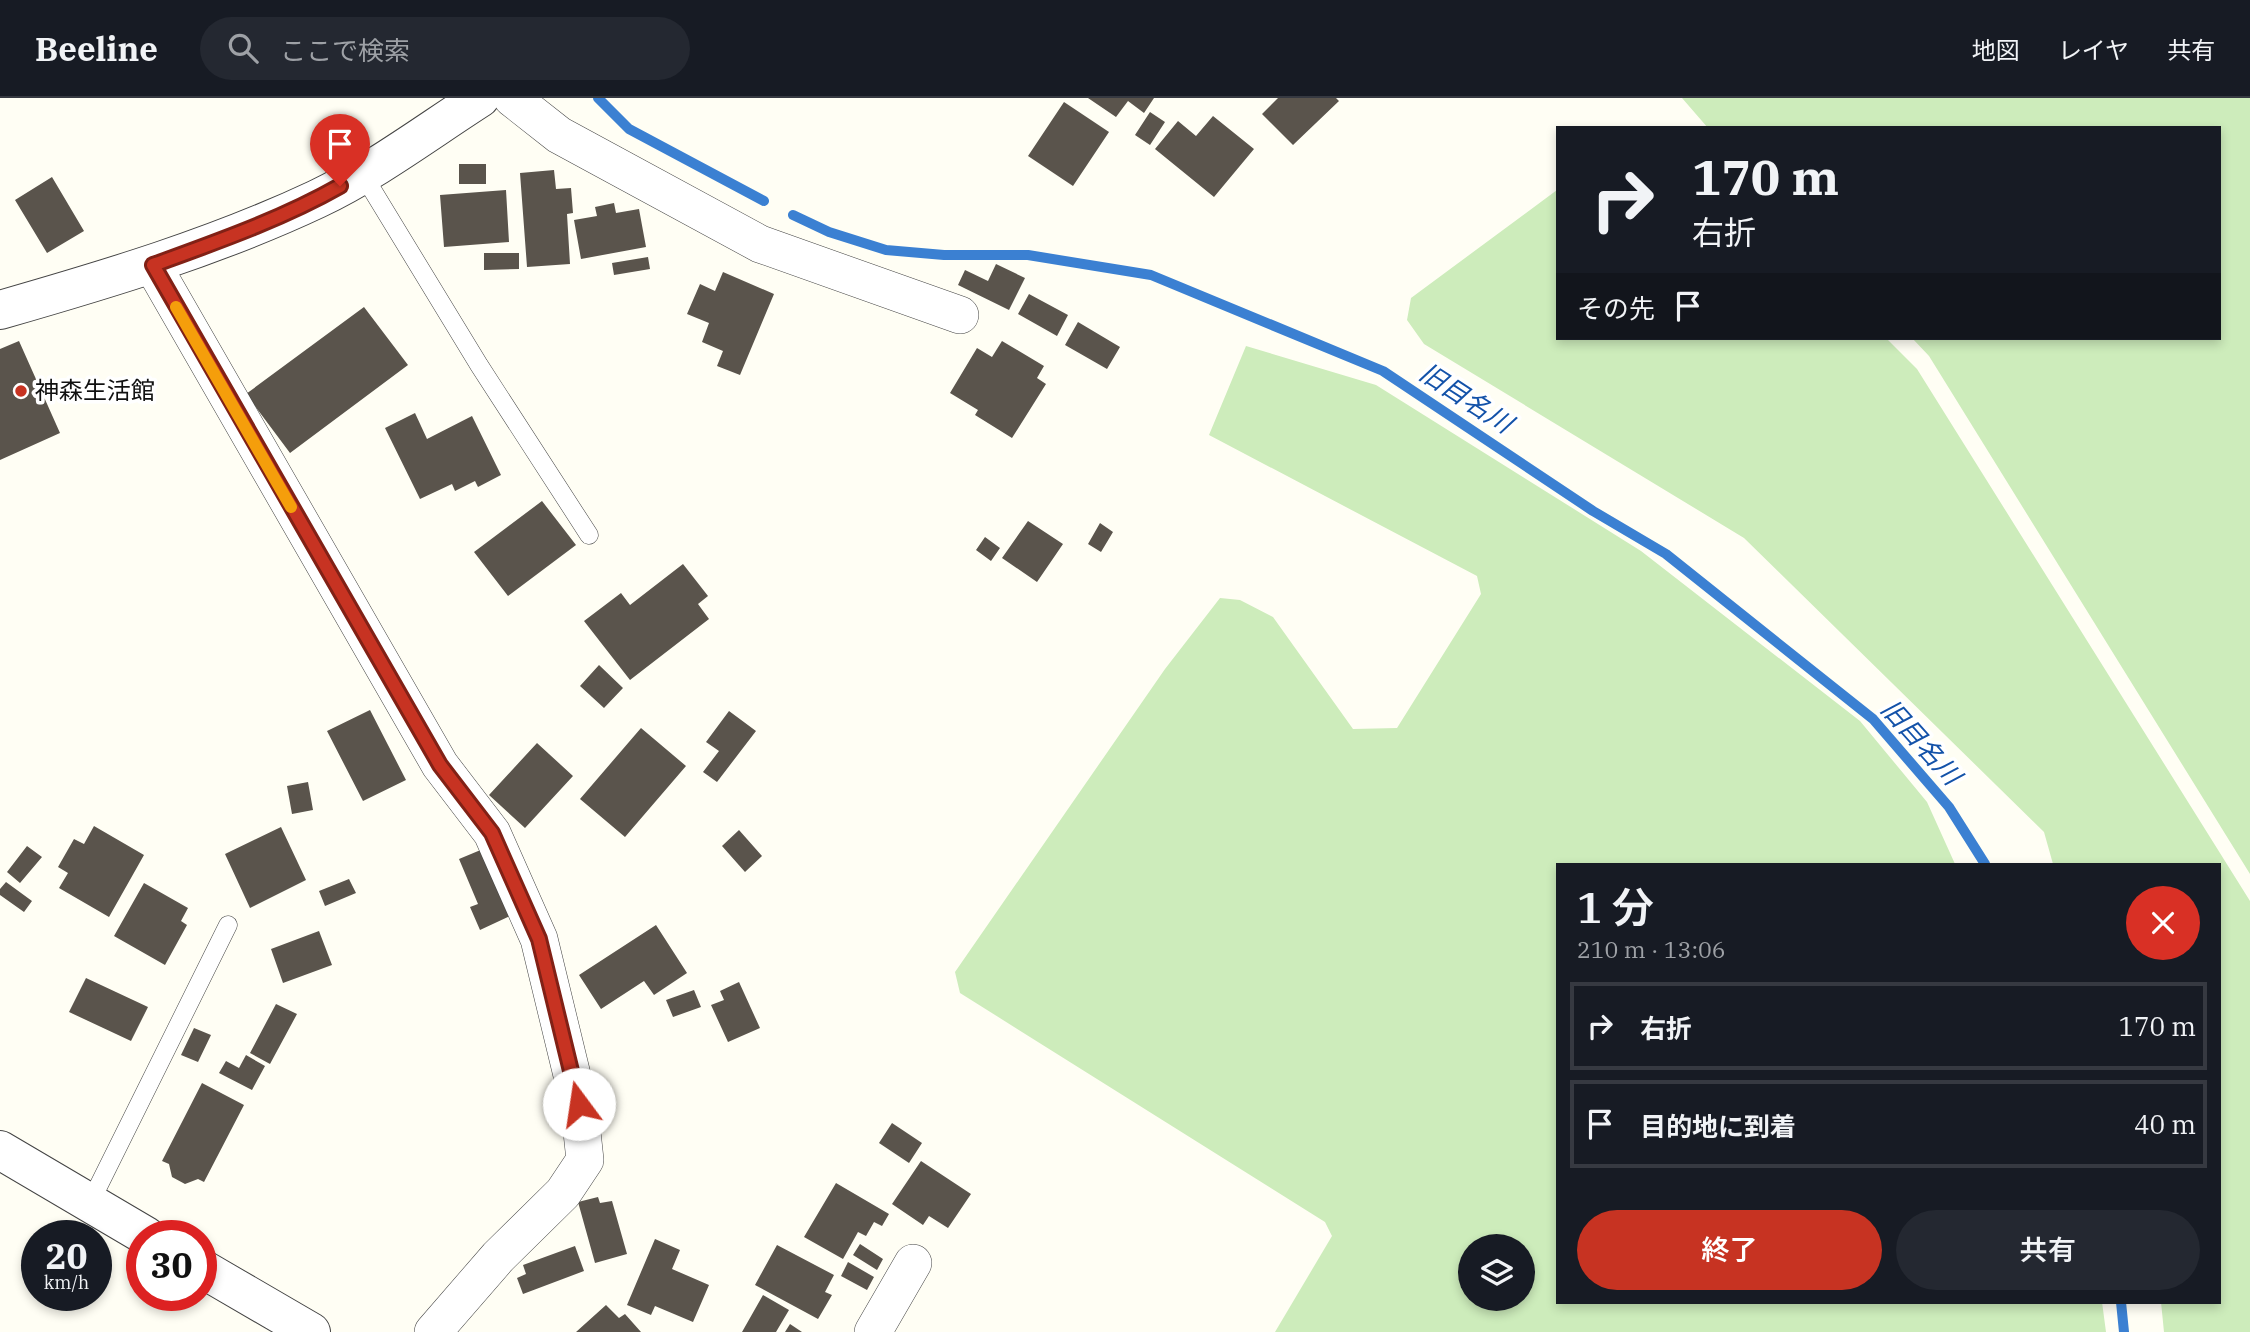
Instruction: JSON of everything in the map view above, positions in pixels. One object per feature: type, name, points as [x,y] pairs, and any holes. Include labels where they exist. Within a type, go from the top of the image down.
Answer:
[{"type":"street","points":[[0,310],[153,265],[242,232],[319,198],[480,98]]},
{"type":"street","points":[[512,98],[559,135],[760,244],[960,314]]},
{"type":"street","points":[[153,265],[440,765],[492,833],[539,939],[579,1104],[585,1160],[563,1194],[498,1257],[433,1332]]},
{"type":"street","points":[[0,1150],[126,1224]]},
{"type":"street","points":[[873,1332],[913,1262]]},
{"type":"street","points":[[217,1277],[311,1332]]},
{"type":"lane","points":[[362,173],[479,365],[589,535]]},
{"type":"lane","points":[[90,1203],[228,925]]},
{"type":"green space","points":[[1682,98],[2250,98],[2250,874],[1929,356],[1914,340],[2221,340],[2221,126],[1706,126]]},
{"type":"green space","points":[[1556,191],[1556,340],[1888,340],[1917,369],[2250,901],[2250,1332],[2164,1332],[2161,1304],[2221,1304],[2221,863],[2053,863],[2044,832],[1744,538],[1424,344],[1407,320],[1411,298]]},
{"type":"green space","points":[[1246,346],[1376,385],[1641,551],[1860,721],[1927,802],[1955,863],[1556,863],[1556,1304],[2102,1304],[2106,1332],[1275,1332],[1332,1236],[1325,1222],[960,993],[955,972],[1165,669],[1220,598],[1240,600],[1273,617],[1353,729],[1397,728],[1481,594],[1477,576],[1209,435]]},
{"type":"building","points":[[1088,98],[1154,98],[1144,113],[1128,101],[1116,117]]},
{"type":"building","points":[[1278,98],[1336,98],[1339,101],[1293,145],[1262,114]]},
{"type":"building","points":[[1064,102],[1109,132],[1073,186],[1028,156]]},
{"type":"building","points":[[1150,112],[1165,122],[1150,145],[1135,135]]},
{"type":"building","points":[[1213,116],[1254,149],[1214,197],[1155,149],[1178,121],[1196,136]]},
{"type":"building","points":[[459,164],[486,164],[486,184],[459,184]]},
{"type":"building","points":[[554,170],[556,189],[571,188],[573,213],[567,214],[570,264],[527,267],[520,173]]},
{"type":"building","points":[[52,177],[84,231],[47,253],[15,200]]},
{"type":"building","points":[[506,190],[509,242],[444,247],[440,195]]},
{"type":"building","points":[[614,203],[616,213],[639,209],[646,247],[581,259],[574,220],[597,216],[595,207]]},
{"type":"building","points":[[484,253],[519,253],[519,269],[484,270]]},
{"type":"building","points":[[648,257],[650,269],[614,275],[612,263]]},
{"type":"building","points":[[996,264],[1025,278],[1009,310],[958,285],[965,270],[988,281]]},
{"type":"building","points":[[723,272],[774,294],[740,375],[717,366],[723,351],[702,342],[709,323],[687,314],[700,284],[715,291]]},
{"type":"building","points":[[1029,294],[1068,315],[1057,336],[1018,314]]},
{"type":"building","points":[[364,307],[408,365],[290,453],[246,394]]},
{"type":"building","points":[[1078,322],[1120,347],[1107,369],[1065,345]]},
{"type":"building","name":"神森生活館","points":[[19,341],[60,433],[0,460],[0,349]]},
{"type":"building","points":[[1002,341],[1044,366],[1037,378],[1046,384],[1012,438],[975,415],[978,410],[950,393],[977,348],[992,357]]},
{"type":"building","points":[[415,413],[427,439],[472,416],[501,475],[478,487],[475,481],[455,491],[452,484],[420,499],[385,428]]},
{"type":"building","points":[[542,501],[576,545],[508,596],[474,552]]},
{"type":"building","points":[[1028,521],[1063,544],[1037,582],[1002,558]]},
{"type":"building","points":[[1100,523],[1113,532],[1101,552],[1088,544]]},
{"type":"building","points":[[985,537],[1000,548],[991,561],[976,550]]},
{"type":"building","points":[[683,564],[708,596],[698,604],[709,619],[630,680],[584,621],[621,593],[630,605]]},
{"type":"building","points":[[599,665],[623,688],[604,708],[580,686]]},
{"type":"building","points":[[370,710],[406,780],[363,801],[327,731]]},
{"type":"building","points":[[729,711],[756,731],[717,782],[703,772],[719,751],[706,742]]},
{"type":"building","points":[[641,728],[686,766],[625,837],[580,799]]},
{"type":"building","points":[[537,743],[573,776],[525,828],[489,795]]},
{"type":"building","points":[[308,782],[313,810],[292,814],[287,786]]},
{"type":"building","points":[[94,826],[144,855],[109,917],[59,888],[68,873],[58,867],[74,839],[84,844]]},
{"type":"building","points":[[281,827],[306,880],[250,908],[225,854]]},
{"type":"building","points":[[739,830],[762,856],[745,872],[722,846]]},
{"type":"building","points":[[27,846],[42,857],[20,883],[7,872]]},
{"type":"building","points":[[483,849],[512,915],[480,930],[470,907],[478,904],[459,859]]},
{"type":"building","points":[[349,879],[356,893],[325,906],[319,891]]},
{"type":"building","points":[[6,882],[32,901],[24,912],[0,895],[0,889]]},
{"type":"building","points":[[144,883],[188,908],[181,921],[187,925],[165,965],[114,936]]},
{"type":"building","points":[[656,925],[687,973],[654,995],[644,981],[601,1009],[579,975]]},
{"type":"building","points":[[319,931],[332,965],[283,983],[271,949]]},
{"type":"building","points":[[86,978],[148,1007],[131,1041],[69,1012]]},
{"type":"building","points":[[739,982],[760,1028],[728,1042],[711,1005],[724,1000],[720,991]]},
{"type":"building","points":[[694,990],[701,1007],[673,1017],[666,1000]]},
{"type":"building","points":[[276,1004],[297,1014],[270,1064],[250,1053]]},
{"type":"building","points":[[194,1028],[211,1035],[198,1062],[181,1055]]},
{"type":"building","points":[[246,1055],[265,1066],[252,1090],[219,1073],[226,1061],[239,1068]]},
{"type":"building","points":[[202,1083],[244,1105],[204,1182],[198,1179],[185,1184],[172,1177],[169,1164],[162,1161]]},
{"type":"building","points":[[892,1123],[922,1143],[909,1163],[879,1143]]},
{"type":"building","points":[[921,1161],[971,1194],[948,1228],[929,1216],[923,1225],[892,1204]]},
{"type":"building","points":[[836,1183],[889,1214],[882,1226],[874,1222],[866,1236],[858,1232],[843,1259],[804,1237]]},
{"type":"building","points":[[598,1197],[600,1203],[612,1201],[627,1254],[595,1263],[578,1202]]},
{"type":"building","points":[[655,1239],[680,1250],[672,1269],[709,1285],[693,1322],[655,1306],[651,1315],[627,1305]]},
{"type":"building","points":[[860,1244],[883,1259],[877,1270],[853,1255]]},
{"type":"building","points":[[777,1245],[834,1275],[825,1292],[832,1295],[818,1319],[755,1285]]},
{"type":"building","points":[[575,1246],[584,1271],[523,1294],[517,1278],[526,1274],[523,1265]]},
{"type":"building","points":[[848,1262],[874,1277],[867,1290],[841,1276]]},
{"type":"building","points":[[763,1295],[789,1310],[776,1332],[742,1332]]},
{"type":"building","points":[[606,1305],[619,1318],[625,1314],[641,1332],[576,1332]]},
{"type":"building","points":[[790,1324],[802,1332],[785,1332]]},
{"type":"waterway","name":"旧目名川","points":[[598,98],[629,129],[764,201]]},
{"type":"waterway","name":"旧目名川","points":[[793,215],[829,232],[886,250],[944,255],[1028,255],[1151,275],[1383,371],[1593,511],[1666,554],[1873,719],[1949,807],[1984,863]]},
{"type":"waterway","name":"旧目名川","points":[[2121,1304],[2124,1332]]},
{"type":"slow traffic","points":[[176,307],[291,507]]},
{"type":"place","name":"神森生活館","points":[[21,391]]},
{"type":"route","points":[[340,186],[242,232],[153,265],[440,765],[492,833],[539,939],[579,1104]]}]
